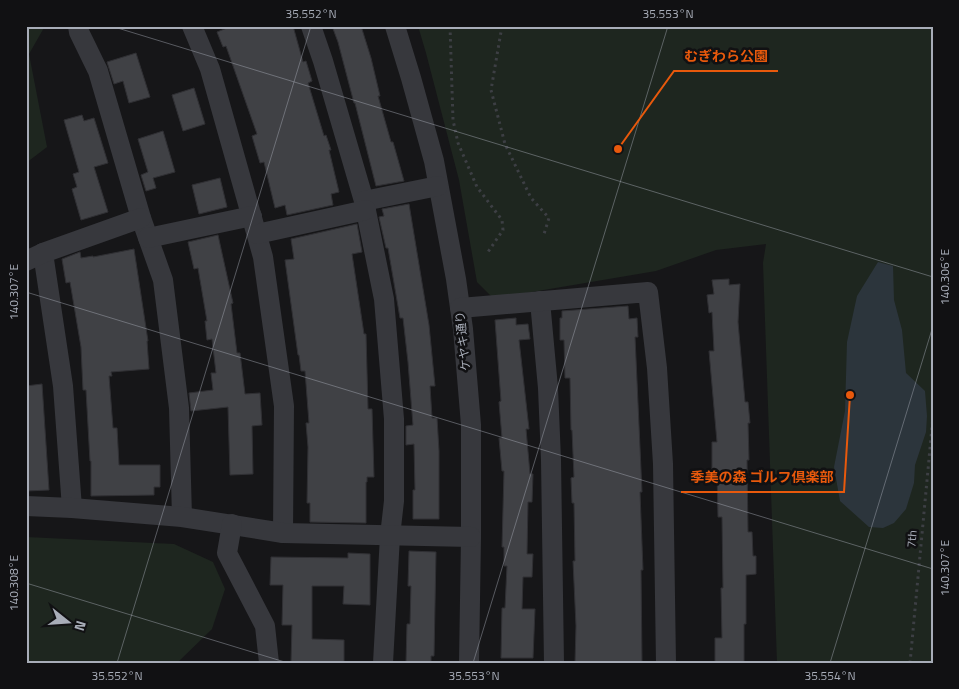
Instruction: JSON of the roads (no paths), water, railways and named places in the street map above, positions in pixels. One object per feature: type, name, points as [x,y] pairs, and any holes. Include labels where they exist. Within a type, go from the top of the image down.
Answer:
[{"type":"street","points":[[78,26],[79,32],[98,71],[141,218],[163,280],[179,408],[182,518]]},
{"type":"street","points":[[192,26],[210,69],[263,257],[284,406],[283,533]]},
{"type":"street","points":[[311,26],[365,206],[384,299],[394,418],[394,501],[390,536],[383,663]]},
{"type":"street","name":"ケヤキ通り","points":[[395,26],[434,161],[460,308],[471,425],[468,663]]},
{"type":"street","points":[[148,238],[254,225],[365,206],[438,186]]},
{"type":"street","points":[[72,508],[64,386],[34,257],[141,218]]},
{"type":"street","points":[[460,308],[648,292],[658,368],[663,464],[666,663]]},
{"type":"street","points":[[540,301],[548,388],[551,451],[554,663]]},
{"type":"street","points":[[26,506],[72,508],[182,518],[283,533],[471,536]]},
{"type":"street","points":[[232,524],[227,553],[265,626],[269,663]]},
{"type":"place","name":"むぎわら公園","points":[[618,149]]},
{"type":"place","name":"季美の森 ゴルフ倶楽部","points":[[850,395]]}]
